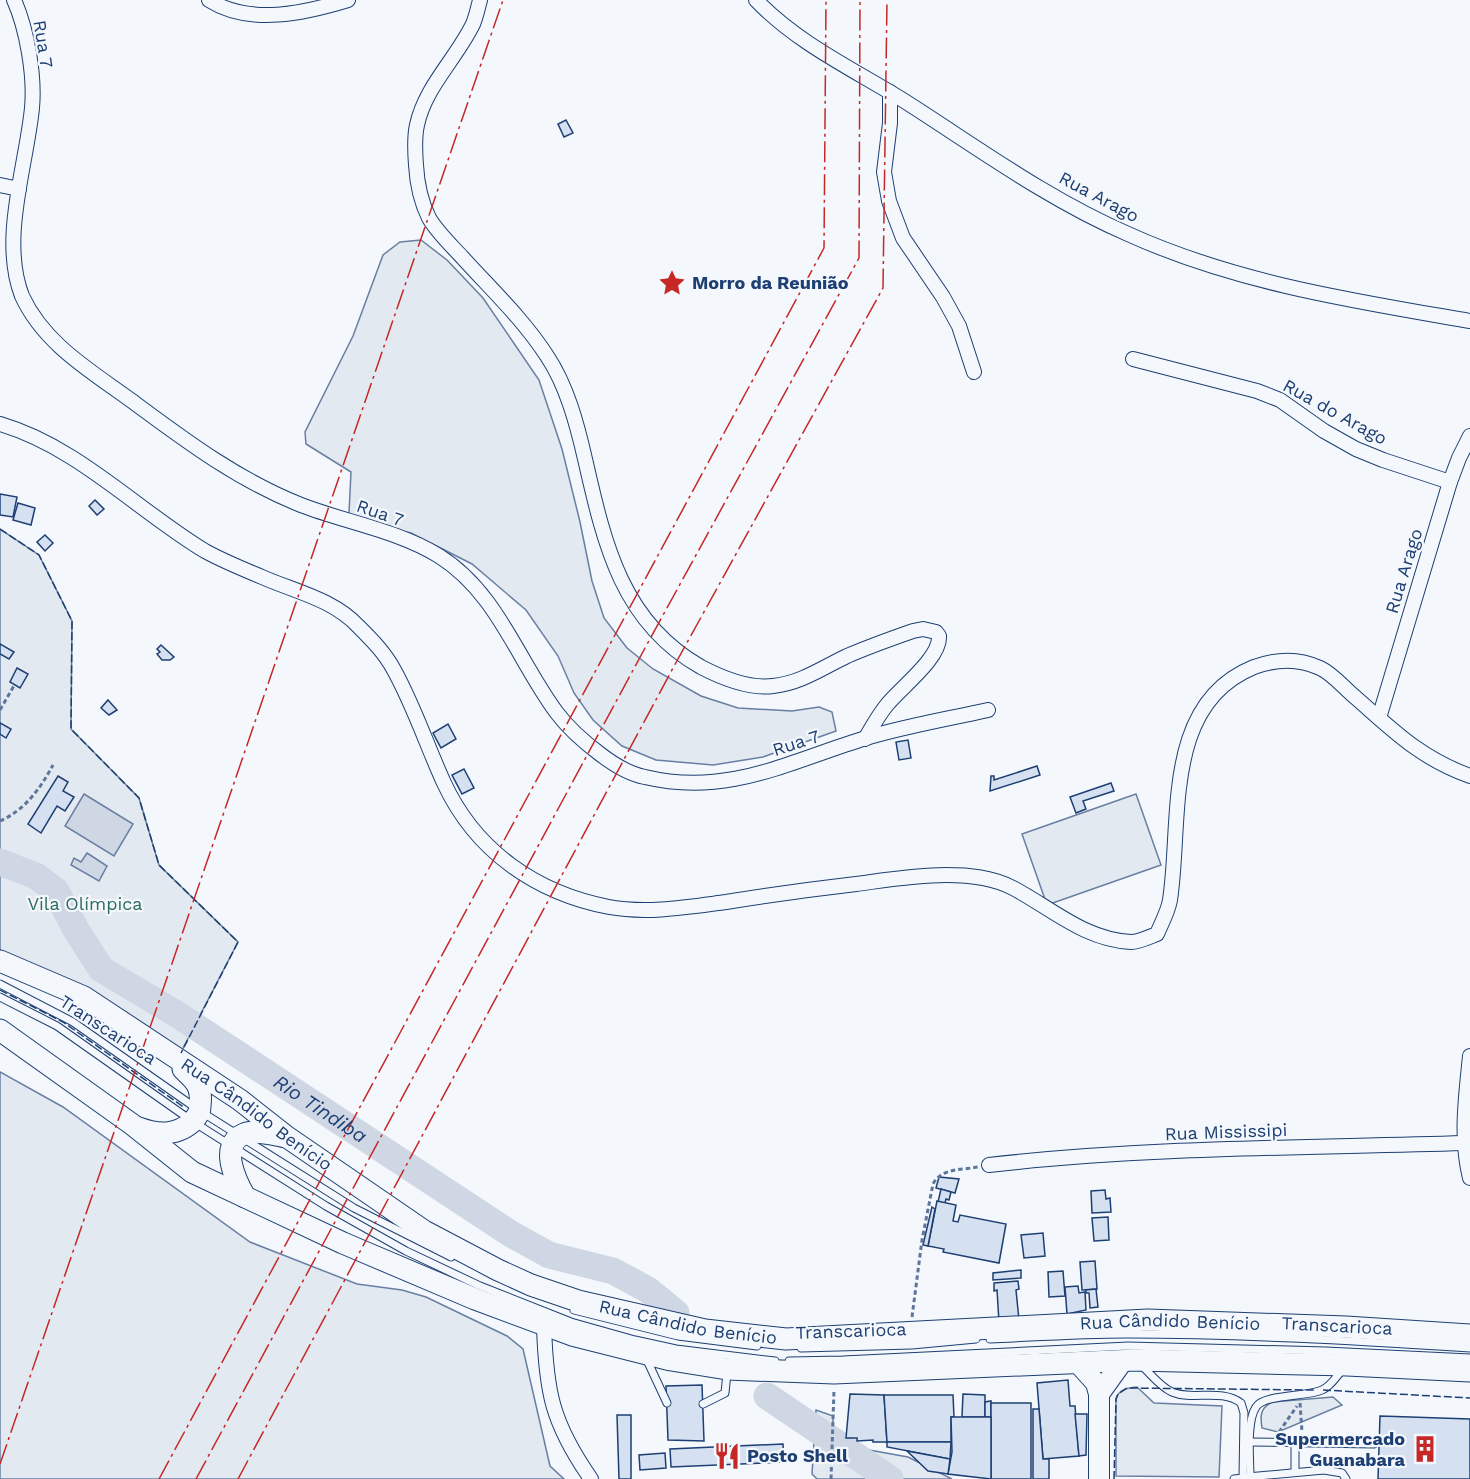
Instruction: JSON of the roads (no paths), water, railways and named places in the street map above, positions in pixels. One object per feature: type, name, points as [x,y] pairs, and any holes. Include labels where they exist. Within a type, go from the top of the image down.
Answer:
[{"type":"main road","name":"Rua Cândido Benício","points":[[0,961],[84,997],[240,1100],[287,1137],[424,1231],[498,1270],[531,1285],[578,1301],[694,1328],[786,1340],[1148,1320],[1346,1327],[1470,1335]]},
{"type":"main road","name":"Rua Cândido Benício","points":[[0,1030],[133,1125],[192,1172],[343,1243],[475,1299],[544,1326],[671,1360],[727,1369],[834,1373],[1129,1361],[1347,1365],[1470,1371]]},
{"type":"main road","points":[[133,1125],[154,1133],[169,1133],[183,1129],[196,1116],[201,1095],[196,1082],[157,1044]]},
{"type":"main road","points":[[245,1197],[235,1179],[230,1162],[237,1141],[254,1133],[287,1137]]},
{"type":"main road","points":[[1099,1394],[1129,1361]]},
{"type":"main road","points":[[1078,1363],[1096,1383],[1099,1394],[1099,1479]]},
{"type":"street","name":"Rua 7","points":[[14,0],[21,15],[30,61],[32,105],[10,231],[11,262],[20,293],[28,309],[53,341],[83,366],[207,456],[256,485],[301,504],[395,536],[437,554],[463,573],[483,595],[558,714],[579,737],[611,762],[641,777],[679,783],[720,782],[776,770],[865,739],[988,710]]},
{"type":"street","points":[[209,0],[231,12],[255,15],[301,12],[348,0]]},
{"type":"street","points":[[480,0],[474,22],[430,94],[418,122],[415,139],[417,178],[430,219],[509,306],[548,357],[578,426],[602,531],[621,581],[642,617],[663,640],[687,659],[708,671],[735,682],[770,687],[808,677],[845,657],[913,631],[922,629],[936,632],[939,636],[938,646],[925,664],[887,705],[865,739]]},
{"type":"street","name":"Rua Arago","points":[[756,0],[769,14],[805,40],[1074,207],[1138,239],[1219,269],[1299,290],[1470,321]]},
{"type":"street","points":[[891,92],[884,172],[889,201],[903,238],[943,297],[959,326],[974,372]]},
{"type":"street","points":[[0,185],[18,189]]},
{"type":"street","name":"Rua do Arago","points":[[1133,358],[1239,385],[1265,394],[1280,400],[1324,431],[1356,449],[1450,482]]},
{"type":"street","points":[[0,424],[43,441],[61,452],[207,552],[338,607],[356,622],[381,649],[394,669],[446,787],[460,813],[482,839],[506,864],[535,882],[570,897],[612,908],[654,910],[694,906],[904,877],[946,874],[983,877],[1012,888],[1053,914],[1096,935],[1134,943],[1157,934],[1169,903],[1180,777],[1187,744],[1197,719],[1215,692],[1236,675],[1260,665],[1284,660],[1302,662],[1322,669],[1404,741],[1425,756],[1470,776]]},
{"type":"street","name":"Rua Arago","points":[[1379,718],[1450,482],[1470,436]]},
{"type":"street","points":[[1470,1056],[1464,1143],[1470,1178]]},
{"type":"street","name":"Rua Mississipi","points":[[989,1166],[1124,1154],[1464,1143]]},
{"type":"street","points":[[544,1326],[546,1376],[551,1403],[558,1423],[591,1479]]},
{"type":"lane","name":"Transcarioca","points":[[0,984],[73,1022],[196,1116],[237,1141],[326,1206],[406,1251],[480,1286],[571,1322],[635,1340],[676,1349],[778,1361],[1128,1346],[1326,1351],[1470,1358]]},
{"type":"lane","name":"Transcarioca","points":[[0,997],[57,1026],[237,1141],[354,1208],[458,1260]]},
{"type":"lane","points":[[500,1280],[538,1296]]},
{"type":"lane","points":[[567,1307],[628,1325],[678,1336],[763,1347]]},
{"type":"lane","name":"Transcarioca","points":[[794,1348],[912,1345],[979,1339],[1125,1334],[1339,1340],[1470,1348]]},
{"type":"lane","points":[[644,1353],[667,1403]]},
{"type":"lane","points":[[1129,1361],[1173,1393],[1229,1397],[1240,1403],[1244,1413],[1246,1478]]},
{"type":"lane","points":[[1246,1478],[1252,1416],[1259,1404],[1272,1399],[1320,1391],[1327,1387],[1347,1365]]},
{"type":"lane","points":[[703,1404],[725,1393],[727,1369]]},
{"type":"lane","points":[[1250,1442],[1374,1444]]},
{"type":"lane","points":[[1295,1471],[1299,1443]]},
{"type":"lane","points":[[1234,1479],[1295,1471],[1336,1471],[1342,1473],[1346,1479]]},
{"type":"waterway","name":"Rio Tindiba","points":[[0,862],[36,876],[56,891],[75,928],[101,969],[175,1013],[511,1234],[549,1255],[613,1271],[648,1290],[676,1313]]},
{"type":"waterway","name":"Rio Tindiba","points":[[767,1396],[890,1479]]},
{"type":"place","name":"Morro da Reunião","points":[[672,283]]},
{"type":"place","name":"Supermercado Guanabara","points":[[1425,1449]]},
{"type":"place","name":"Posto Shell","points":[[727,1456]]},
{"type":"park label","name":"Vila Olímpica","points":[[85,904]]}]
